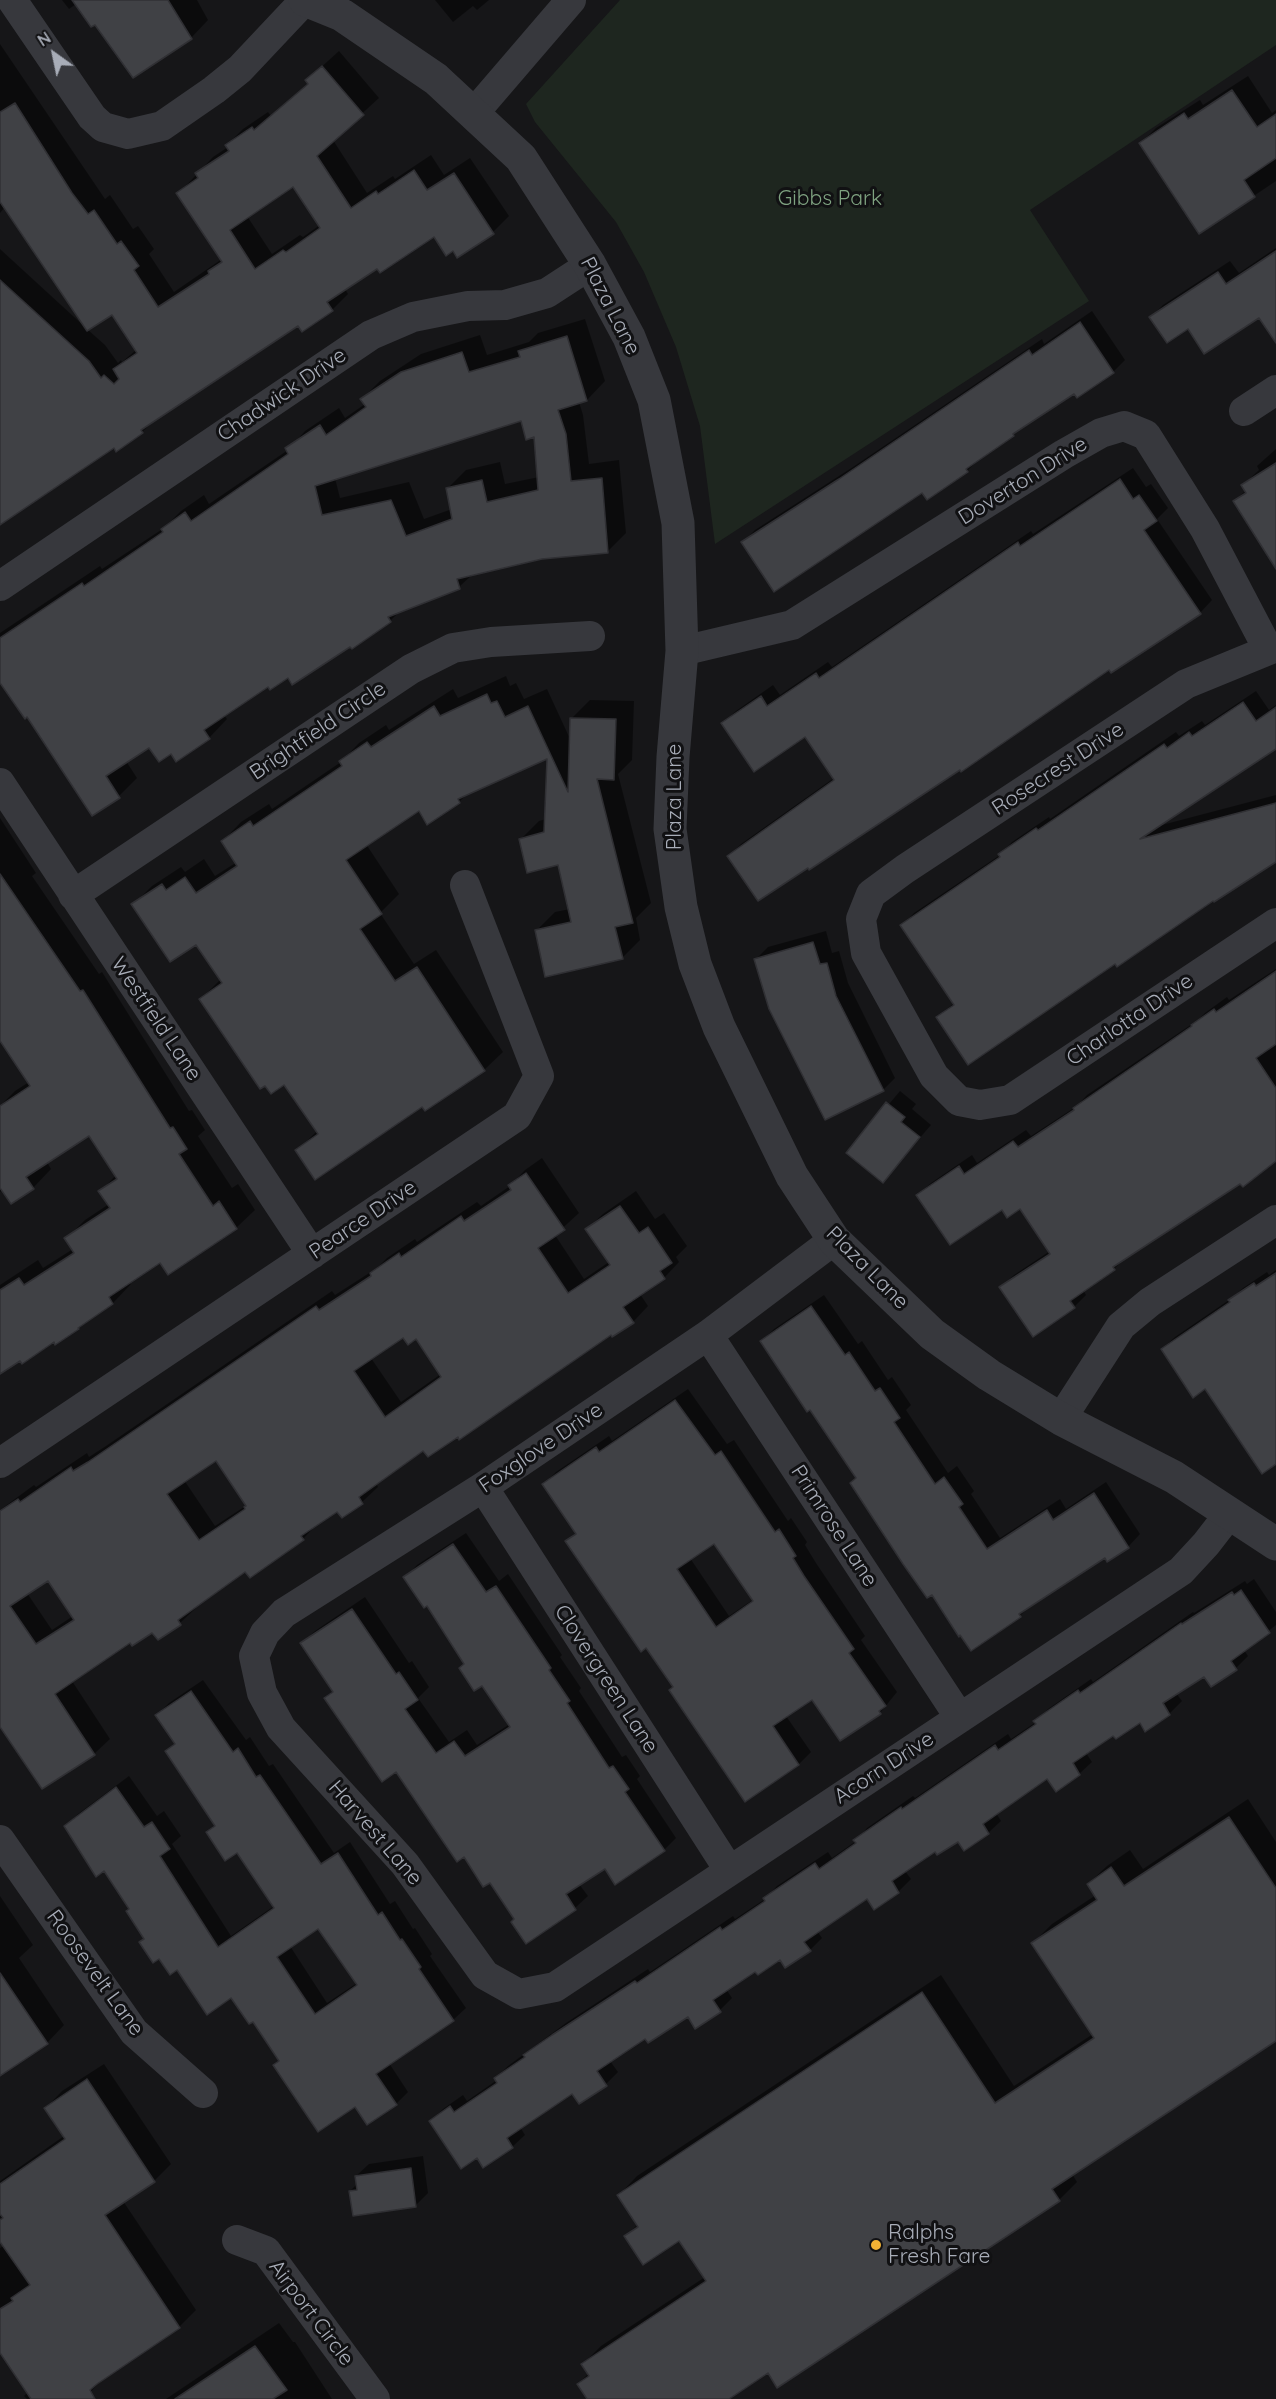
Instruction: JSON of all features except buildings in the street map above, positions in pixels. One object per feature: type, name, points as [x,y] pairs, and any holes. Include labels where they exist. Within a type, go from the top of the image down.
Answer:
[{"type":"street","points":[[12,0],[84,108],[103,127],[128,134],[162,126],[186,111],[240,69],[305,0]]},
{"type":"street","name":"Plaza Lane","points":[[305,0],[342,15],[436,79],[521,158],[590,265],[629,337],[654,400],[678,523],[682,651],[673,757],[670,829],[681,907],[695,964],[719,1027],[792,1176],[834,1240],[932,1334],[989,1375],[1061,1419],[1174,1477],[1276,1544]]},
{"type":"street","points":[[474,113],[571,0]]},
{"type":"street","name":"Chadwick Drive","points":[[0,586],[371,335],[413,317],[468,306],[505,305],[547,293],[590,265]]},
{"type":"street","points":[[1244,411],[1276,390]]},
{"type":"street","name":"Doverton Drive","points":[[682,651],[792,625],[1064,454],[1101,433],[1124,426],[1146,435],[1205,529],[1272,648]]},
{"type":"street","name":"Brightfield Circle","points":[[73,895],[411,669],[453,648],[491,642],[590,636]]},
{"type":"street","name":"Rosecrest Drive","points":[[980,1105],[959,1101],[934,1076],[866,953],[861,919],[871,894],[904,869],[1186,684],[1272,648]]},
{"type":"street","name":"Westfield Lane","points":[[0,783],[312,1254]]},
{"type":"street","name":"Pearce Drive","points":[[0,1464],[517,1116],[539,1076],[465,885]]},
{"type":"street","name":"Charlotta Drive","points":[[980,1105],[1010,1100],[1276,923]]},
{"type":"street","points":[[1061,1419],[1121,1326],[1150,1302],[1276,1220]]},
{"type":"street","name":"Foxglove Drive","points":[[254,1656],[265,1633],[284,1613],[483,1487],[708,1335],[834,1240]]},
{"type":"street","name":"Primrose Lane","points":[[708,1335],[960,1718]]},
{"type":"street","name":"Clovergreen Lane","points":[[483,1487],[729,1870]]},
{"type":"street","name":"Acorn Drive","points":[[519,1994],[555,1987],[1181,1570],[1206,1544],[1230,1513]]},
{"type":"street","name":"Harvest Lane","points":[[254,1656],[262,1692],[281,1728],[405,1864],[485,1975],[519,1994]]},
{"type":"street","name":"Roosevelt Lane","points":[[0,1840],[134,2032],[203,2093]]},
{"type":"street","name":"Airport Circle","points":[[237,2240],[266,2251],[375,2399]]},
{"type":"green space","name":"Gibbs Park","points":[[620,0],[1276,0],[1276,45],[1030,210],[1089,301],[715,544],[700,426],[676,347],[644,272],[616,222],[535,122],[526,104]]},
{"type":"place","name":"Ralphs Fresh Fare","points":[[876,2245]]}]
